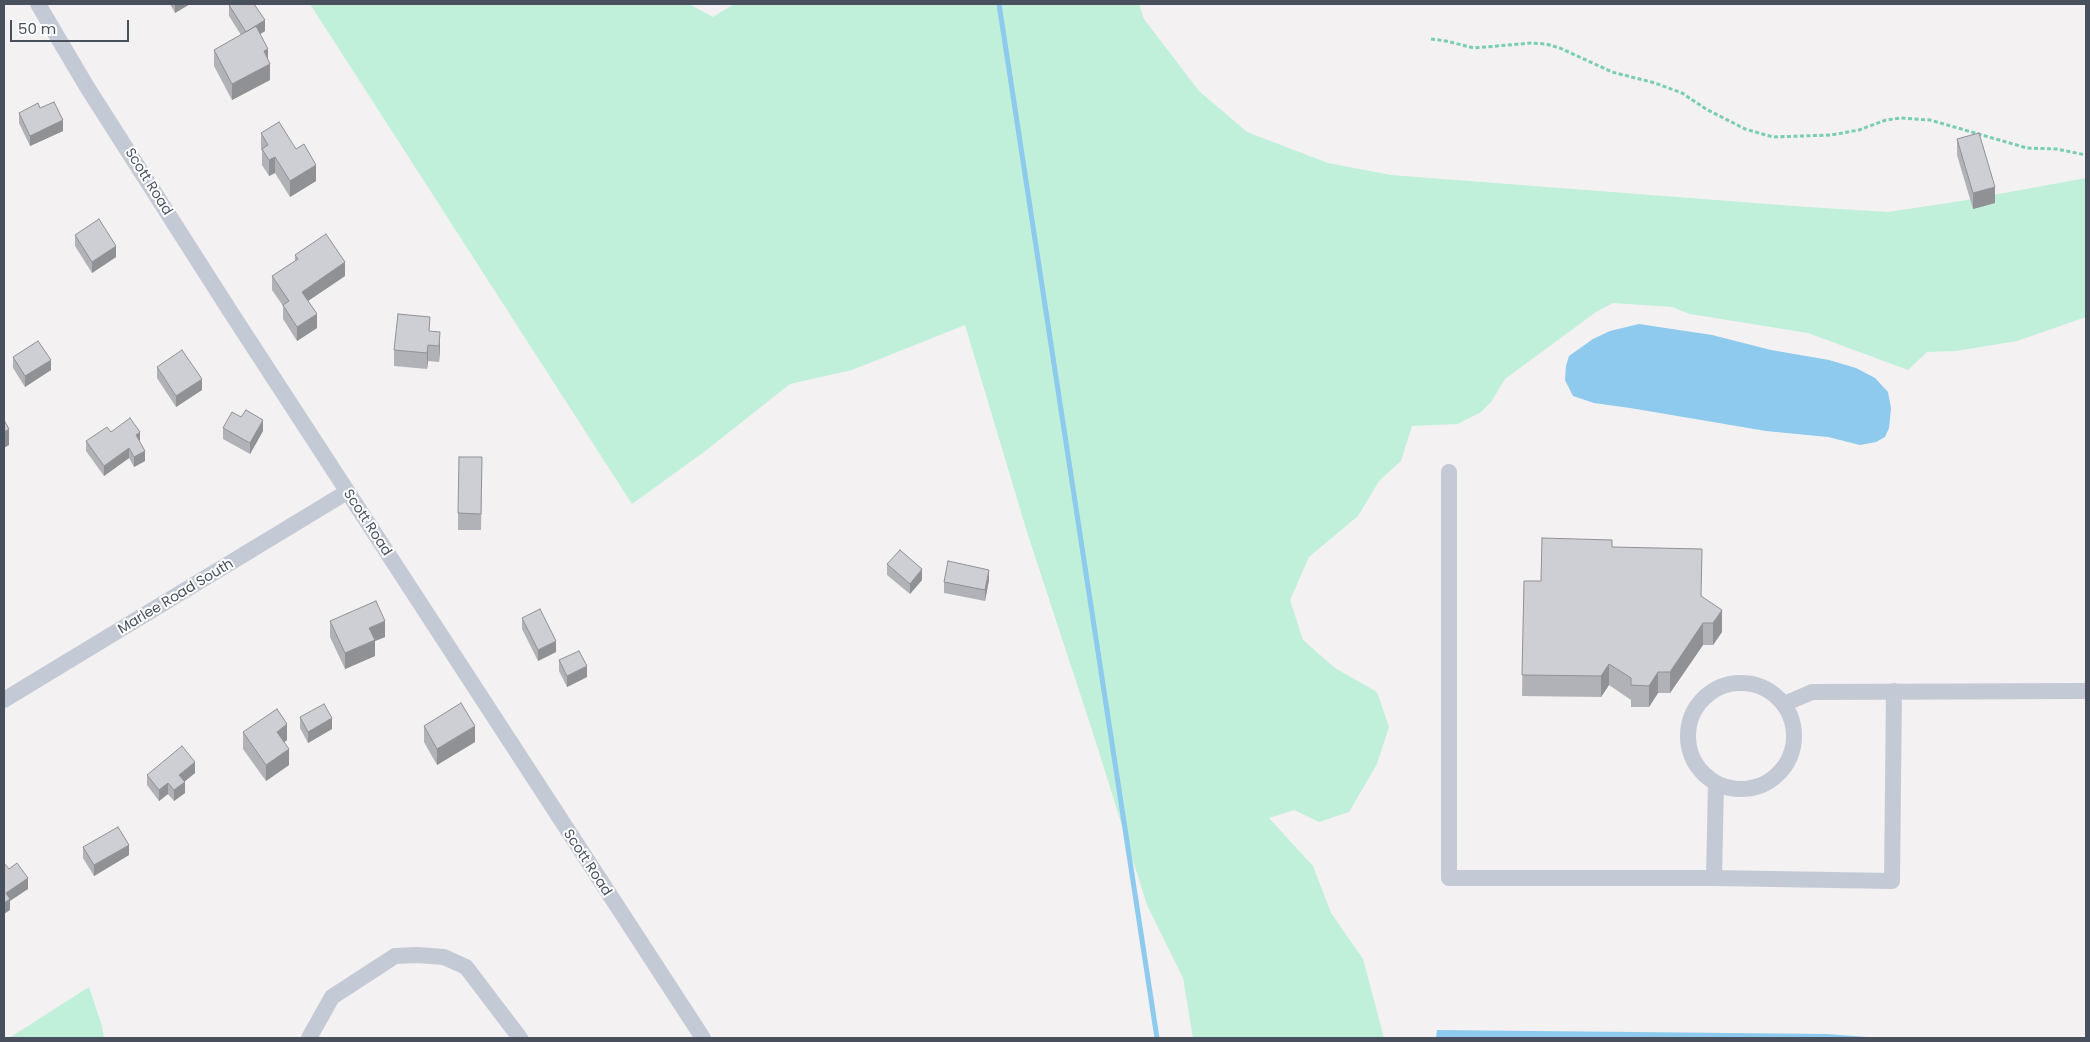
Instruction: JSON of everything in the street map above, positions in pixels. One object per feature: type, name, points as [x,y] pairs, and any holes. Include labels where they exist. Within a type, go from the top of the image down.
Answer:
[{"type":"street","name":"Scott Road","points":[[38,4],[87,87],[347,492],[703,1038]]},
{"type":"street","points":[[1449,472],[1449,878],[1714,878],[1892,881],[1894,691]]},
{"type":"street","name":"Marlee Road South","points":[[4,700],[347,492]]},
{"type":"street","points":[[1738,682],[1755,684],[1773,691],[1784,704],[1792,720],[1794,738],[1790,755],[1781,770],[1768,782],[1751,788],[1733,788],[1716,783],[1702,773],[1692,758],[1687,742],[1688,724],[1694,708],[1706,695],[1721,686],[1738,682]]},
{"type":"street","points":[[1784,704],[1812,692],[2086,691]]},
{"type":"street","points":[[1714,878],[1716,783]]},
{"type":"street","points":[[309,1038],[332,997],[395,956],[417,955],[444,956],[466,967],[520,1038]]},
{"type":"path","points":[[1432,39],[1446,40],[1474,48],[1531,43],[1546,44],[1560,48],[1612,72],[1655,83],[1682,93],[1706,109],[1745,129],[1773,137],[1831,135],[1859,130],[1886,120],[1901,118],[1930,120],[2027,148],[2056,149],[2086,155]]},
{"type":"green space","points":[[310,4],[689,4],[713,17],[734,4],[1139,4],[1144,19],[1199,91],[1247,132],[1328,163],[1391,175],[1888,212],[1961,201],[2086,178],[2086,317],[2017,341],[1956,351],[1927,352],[1908,370],[1808,333],[1690,314],[1672,307],[1613,303],[1596,312],[1505,379],[1491,402],[1481,412],[1458,424],[1412,426],[1401,461],[1379,481],[1358,516],[1309,557],[1290,600],[1303,640],[1335,668],[1377,692],[1389,727],[1377,764],[1349,812],[1319,822],[1294,810],[1269,818],[1313,866],[1331,913],[1363,959],[1384,1038],[1193,1038],[1183,978],[1147,905],[1027,532],[965,325],[852,370],[790,384],[704,452],[632,504]]},
{"type":"green space","points":[[89,987],[104,1038],[9,1038]]},
{"type":"water","points":[[1639,324],[1712,335],[1771,350],[1829,360],[1856,368],[1875,378],[1888,392],[1891,408],[1889,428],[1885,437],[1876,442],[1860,445],[1828,437],[1766,431],[1594,403],[1573,396],[1565,380],[1569,356],[1593,339],[1610,331]]},
{"type":"water","points":[[1437,1030],[1827,1034],[1880,1038],[1436,1038]]},
{"type":"building","points":[[254,4],[265,20],[246,32],[229,5]]},
{"type":"building","points":[[256,26],[268,49],[264,51],[270,64],[232,84],[214,50]]},
{"type":"building","points":[[54,102],[63,120],[30,136],[19,113],[38,103],[40,108]]},
{"type":"building","points":[[279,122],[296,149],[304,144],[316,165],[290,181],[275,157],[269,160],[262,149],[268,145],[261,133]]},
{"type":"building","points":[[1979,133],[1995,187],[1973,193],[1957,139]]},
{"type":"building","points":[[99,219],[116,246],[92,262],[75,235]]},
{"type":"building","points":[[326,234],[345,262],[302,292],[317,314],[297,327],[283,305],[289,301],[272,276],[298,259],[295,255]]},
{"type":"building","points":[[398,314],[430,317],[429,331],[440,332],[439,346],[428,345],[427,353],[394,350]]},
{"type":"building","points":[[38,341],[51,360],[25,376],[13,357]]},
{"type":"building","points":[[182,350],[202,379],[176,396],[157,367]]},
{"type":"building","points":[[246,410],[263,420],[250,443],[223,428],[232,412],[241,417]]},
{"type":"building","points":[[130,418],[140,432],[136,435],[145,451],[134,457],[129,448],[104,466],[86,441],[107,427],[111,432]]},
{"type":"building","points":[[4,420],[9,429],[4,432]]},
{"type":"building","points":[[459,457],[482,457],[481,514],[458,513]]},
{"type":"building","points":[[1542,538],[1612,540],[1612,547],[1702,549],[1701,596],[1722,610],[1713,623],[1703,623],[1670,672],[1658,672],[1649,686],[1631,685],[1631,678],[1609,664],[1601,676],[1522,675],[1524,581],[1541,581]]},
{"type":"building","points":[[900,550],[922,569],[910,584],[887,564]]},
{"type":"building","points":[[948,561],[989,570],[985,590],[944,582]]},
{"type":"building","points":[[376,601],[385,621],[369,628],[375,640],[345,653],[330,621]]},
{"type":"building","points":[[540,609],[556,641],[538,650],[522,618]]},
{"type":"building","points":[[579,651],[587,666],[567,676],[559,660]]},
{"type":"building","points":[[461,703],[475,726],[437,749],[424,726]]},
{"type":"building","points":[[324,704],[332,718],[308,732],[300,717]]},
{"type":"building","points":[[277,709],[287,724],[277,732],[289,749],[266,765],[243,732]]},
{"type":"building","points":[[182,746],[195,762],[179,775],[185,782],[174,790],[168,783],[159,790],[147,775]]},
{"type":"building","points":[[118,827],[129,845],[94,865],[83,847]]},
{"type":"building","points":[[4,863],[9,869],[17,863],[28,878],[6,893],[10,899],[4,903]]},
{"type":"waterway","points":[[999,4],[1157,1038]]}]
